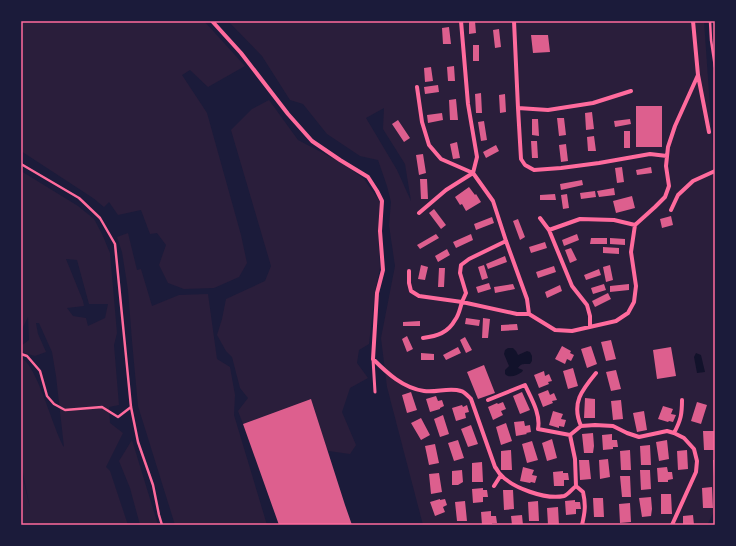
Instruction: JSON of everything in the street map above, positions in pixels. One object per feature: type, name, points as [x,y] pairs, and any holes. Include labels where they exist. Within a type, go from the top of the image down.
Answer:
[{"type":"street","points":[[212,21],[241,53],[288,114],[312,141],[368,177],[382,201],[380,231],[383,270],[377,294],[373,359],[387,374],[406,386],[424,391],[462,391],[471,399],[495,467],[501,475],[514,484],[537,495],[557,497],[566,496],[576,486]]},
{"type":"street","points":[[419,213],[446,190],[473,173],[477,157],[468,104],[461,21]]},
{"type":"street","points":[[514,21],[521,160],[524,165],[534,170],[599,163],[650,154],[667,156]]},
{"type":"street","points":[[693,21],[698,75],[709,132]]},
{"type":"street","points":[[409,271],[411,291],[419,296],[462,302],[517,314],[529,314],[555,330],[572,331],[616,321],[628,313],[634,302],[636,286],[631,252],[635,225],[664,197],[669,186],[666,166],[668,147],[675,126],[698,75]]},
{"type":"street","points":[[417,87],[422,122],[429,145],[441,159],[473,173],[493,201],[527,299],[529,314]]},
{"type":"street","points":[[518,108],[548,110],[593,103],[631,91]]},
{"type":"street","points":[[671,210],[678,195],[693,181],[715,171]]},
{"type":"street","points":[[540,218],[550,230],[572,286],[587,305],[590,316],[590,326]]},
{"type":"street","points":[[550,230],[580,219],[614,220],[635,225]]},
{"type":"street","points":[[423,338],[435,336],[447,330],[456,320],[466,293],[460,273],[461,265],[469,259],[506,241]]},
{"type":"street","points":[[581,426],[578,420],[577,404],[584,388],[596,373]]},
{"type":"street","points":[[488,400],[526,385],[536,408],[539,424],[538,429],[570,435],[581,426],[613,426],[639,437],[667,431],[684,438],[694,449],[697,461],[696,472],[672,525]]},
{"type":"street","points":[[674,433],[682,413],[682,400]]},
{"type":"street","points":[[570,435],[576,486],[583,492],[585,502],[585,512],[582,525]]},
{"type":"street","points":[[494,486],[501,475]]},
{"type":"lane","points":[[373,359],[375,392]]},
{"type":"path","points":[[710,21],[715,66]]},
{"type":"path","points":[[21,164],[79,198],[100,218],[115,244],[131,407],[138,442],[153,485],[162,525]]},
{"type":"path","points":[[21,354],[27,356],[40,372],[47,396],[54,404],[65,410],[102,407],[118,417],[131,407]]},
{"type":"shaded area","points":[[21,21],[204,21],[245,66],[208,87],[190,70],[182,75],[207,113],[241,235],[247,263],[239,277],[214,288],[184,289],[168,283],[159,265],[166,245],[157,233],[150,234],[141,210],[118,215],[109,202],[104,207],[93,198],[21,151]]},
{"type":"shaded area","points":[[228,21],[704,21],[713,151],[715,155],[715,510],[707,525],[423,525],[387,387],[381,338],[395,266],[389,225],[391,202],[387,186],[378,160],[360,156],[327,134],[303,104],[290,100],[262,56]],"holes":[[[384,108],[383,129],[405,164],[411,201],[397,170],[366,118]]]},
{"type":"shaded area","points":[[269,100],[298,140],[344,164],[364,179],[380,202],[378,230],[380,268],[375,292],[369,344],[359,350],[357,363],[368,378],[350,388],[342,412],[356,445],[350,454],[329,451],[326,447],[311,399],[243,424],[238,411],[248,398],[240,388],[232,357],[226,351],[217,335],[226,299],[265,281],[271,266],[231,130],[252,109]]},
{"type":"shaded area","points":[[21,171],[78,206],[94,219],[110,253],[117,333],[114,345],[119,405],[109,407],[110,423],[123,433],[106,467],[110,471],[128,525],[22,525],[21,470],[30,508],[21,463],[21,358],[27,363],[33,372],[64,447],[52,352],[39,323],[36,323],[38,334],[46,352],[35,356],[21,352],[21,346],[29,340],[28,317],[21,331]],"holes":[[[66,259],[77,260],[89,304],[108,304],[105,318],[88,326],[86,318],[73,316],[67,308],[84,306]]]},
{"type":"shaded area","points":[[128,233],[137,270],[141,269],[152,306],[179,295],[208,294],[217,359],[230,367],[235,395],[234,415],[267,525],[175,525],[138,406],[128,290],[122,252],[117,237]]},
{"type":"shaded area","points":[[508,348],[513,348],[518,355],[527,351],[530,352],[532,356],[532,361],[530,364],[519,366],[518,368],[523,370],[522,372],[511,376],[505,374],[505,370],[509,366],[504,354],[505,350]]},
{"type":"shaded area","points":[[696,353],[701,355],[705,372],[697,373],[694,357]]},
{"type":"shaded area","points":[[132,440],[158,525],[140,525],[130,488],[119,461]]},
{"type":"building","points":[[469,21],[475,21],[476,33],[469,34]]},
{"type":"building","points":[[449,27],[451,44],[443,44],[442,28]]},
{"type":"building","points":[[499,29],[501,47],[495,48],[493,30]]},
{"type":"building","points":[[531,35],[548,35],[550,52],[533,53]]},
{"type":"building","points":[[473,45],[479,45],[479,61],[473,61]]},
{"type":"building","points":[[454,66],[455,81],[448,81],[447,67]]},
{"type":"building","points":[[431,67],[433,81],[425,82],[424,68]]},
{"type":"building","points":[[438,85],[439,92],[425,94],[424,87]]},
{"type":"building","points":[[481,93],[482,113],[476,113],[475,94]]},
{"type":"building","points":[[505,94],[506,112],[500,113],[499,95]]},
{"type":"building","points":[[456,99],[458,120],[450,120],[449,100]]},
{"type":"building","points":[[636,106],[662,106],[662,147],[636,147]]},
{"type":"building","points":[[592,112],[594,129],[586,130],[585,113]]},
{"type":"building","points":[[442,113],[443,120],[428,123],[427,115]]},
{"type":"building","points":[[557,118],[564,118],[566,135],[559,136]]},
{"type":"building","points":[[532,119],[538,119],[539,136],[532,135]]},
{"type":"building","points":[[630,119],[631,124],[615,127],[614,121]]},
{"type":"building","points":[[398,120],[410,138],[404,142],[392,124]]},
{"type":"building","points":[[484,121],[487,140],[481,141],[478,122]]},
{"type":"building","points":[[624,131],[630,131],[630,148],[624,148]]},
{"type":"building","points":[[594,136],[596,151],[588,151],[587,137]]},
{"type":"building","points":[[531,141],[537,141],[538,158],[532,158]]},
{"type":"building","points":[[457,142],[460,158],[453,159],[450,144]]},
{"type":"building","points":[[566,144],[568,161],[561,162],[559,145]]},
{"type":"building","points":[[496,145],[499,151],[486,158],[483,152]]},
{"type":"building","points":[[423,154],[426,173],[419,175],[416,155]]},
{"type":"building","points":[[622,167],[624,182],[617,183],[615,168]]},
{"type":"building","points":[[651,167],[652,173],[637,175],[636,170]]},
{"type":"building","points":[[420,179],[427,179],[428,199],[421,199]]},
{"type":"building","points":[[582,180],[583,185],[561,190],[560,184]]},
{"type":"building","points":[[469,187],[481,202],[466,211],[455,197]]},
{"type":"building","points":[[614,188],[615,195],[599,197],[597,191]]},
{"type":"building","points":[[595,191],[596,197],[581,199],[580,193]]},
{"type":"building","points":[[555,194],[556,200],[540,200],[540,195]]},
{"type":"building","points":[[567,194],[569,208],[563,209],[561,195]]},
{"type":"building","points":[[632,196],[635,208],[616,213],[613,201]]},
{"type":"building","points":[[434,209],[446,225],[441,229],[429,213]]},
{"type":"building","points":[[671,216],[673,225],[662,228],[660,219]]},
{"type":"building","points":[[492,217],[494,223],[476,230],[474,224]]},
{"type":"building","points":[[518,219],[525,237],[520,240],[513,221]]},
{"type":"building","points":[[436,234],[439,238],[420,249],[417,245]]},
{"type":"building","points":[[471,234],[473,240],[456,248],[453,242]]},
{"type":"building","points":[[577,234],[579,240],[564,246],[562,240]]},
{"type":"building","points":[[591,238],[607,238],[607,244],[590,244]]},
{"type":"building","points":[[610,238],[625,239],[625,245],[610,244]]},
{"type":"building","points":[[545,242],[547,248],[531,253],[529,247]]},
{"type":"building","points":[[603,247],[619,248],[619,254],[603,253]]},
{"type":"building","points":[[571,248],[577,260],[570,263],[565,250]]},
{"type":"building","points":[[447,249],[450,255],[438,262],[435,256]]},
{"type":"building","points":[[505,256],[507,262],[488,269],[486,264]]},
{"type":"building","points":[[421,265],[428,267],[425,280],[418,279]]},
{"type":"building","points":[[484,265],[488,278],[482,280],[478,267]]},
{"type":"building","points":[[610,265],[613,280],[606,282],[603,267]]},
{"type":"building","points":[[554,266],[556,272],[538,278],[536,272]]},
{"type":"building","points":[[439,268],[445,268],[444,287],[438,287]]},
{"type":"building","points":[[599,269],[601,275],[586,280],[584,275]]},
{"type":"building","points":[[489,283],[491,289],[478,293],[476,287]]},
{"type":"building","points":[[513,284],[515,289],[495,293],[494,287]]},
{"type":"building","points":[[604,284],[606,290],[593,294],[591,288]]},
{"type":"building","points":[[629,284],[629,290],[610,292],[610,286]]},
{"type":"building","points":[[560,285],[562,291],[547,298],[545,292]]},
{"type":"building","points":[[608,293],[611,299],[595,307],[592,301]]},
{"type":"building","points":[[466,318],[480,320],[479,326],[465,324]]},
{"type":"building","points":[[483,318],[490,319],[488,338],[482,338]]},
{"type":"building","points":[[420,321],[420,326],[403,326],[403,322]]},
{"type":"building","points":[[517,324],[518,330],[501,331],[501,325]]},
{"type":"building","points":[[407,336],[413,349],[407,352],[402,339]]},
{"type":"building","points":[[465,337],[472,350],[466,353],[460,340]]},
{"type":"building","points":[[611,340],[616,359],[606,361],[601,342]]},
{"type":"building","points":[[562,346],[571,351],[570,353],[574,355],[571,361],[567,359],[565,364],[555,359]]},
{"type":"building","points":[[591,346],[597,364],[587,368],[581,349]]},
{"type":"building","points":[[458,347],[461,353],[446,360],[443,355]]},
{"type":"building","points":[[671,347],[676,376],[657,379],[653,350]]},
{"type":"building","points":[[421,353],[434,354],[434,360],[421,360]]},
{"type":"building","points":[[484,365],[495,393],[478,399],[467,372]]},
{"type":"building","points":[[573,368],[578,386],[568,389],[563,371]]},
{"type":"building","points":[[616,370],[621,389],[611,391],[606,372]]},
{"type":"building","points":[[544,371],[545,376],[549,374],[552,381],[548,382],[549,384],[539,388],[534,375]]},
{"type":"building","points":[[548,390],[550,395],[554,393],[557,400],[552,401],[553,403],[543,407],[538,394]]},
{"type":"building","points":[[411,392],[417,410],[407,413],[402,395]]},
{"type":"building","points":[[522,392],[530,410],[520,414],[513,396]]},
{"type":"building","points":[[436,396],[438,401],[442,400],[444,406],[430,412],[426,399]]},
{"type":"building","points":[[585,398],[595,399],[595,418],[584,418]]},
{"type":"building","points":[[311,399],[352,525],[279,525],[243,424]]},
{"type":"building","points":[[621,400],[623,419],[613,420],[611,401]]},
{"type":"building","points":[[503,402],[506,409],[501,411],[503,415],[493,420],[488,407]]},
{"type":"building","points":[[697,402],[707,405],[701,424],[691,421]]},
{"type":"building","points":[[462,405],[463,407],[467,405],[469,412],[465,413],[466,418],[456,421],[452,408]]},
{"type":"building","points":[[663,406],[673,409],[671,414],[676,415],[673,422],[658,419]]},
{"type":"building","points":[[553,411],[563,414],[561,419],[566,420],[564,427],[559,426],[559,428],[549,425]]},
{"type":"building","points":[[644,411],[647,430],[637,432],[633,413]]},
{"type":"building","points":[[443,415],[449,434],[440,437],[434,419]]},
{"type":"building","points":[[421,418],[430,435],[421,440],[411,423]]},
{"type":"building","points":[[524,421],[525,426],[530,425],[531,432],[516,436],[514,422]]},
{"type":"building","points":[[506,423],[512,441],[501,445],[496,427]]},
{"type":"building","points":[[471,425],[478,444],[468,447],[461,429]]},
{"type":"building","points":[[703,431],[714,431],[715,450],[704,450]]},
{"type":"building","points":[[593,433],[593,453],[584,453],[582,434]]},
{"type":"building","points":[[612,434],[612,440],[617,440],[618,447],[603,450],[602,435]]},
{"type":"building","points":[[552,439],[557,458],[547,461],[542,443]]},
{"type":"building","points":[[458,440],[464,458],[454,461],[448,443]]},
{"type":"building","points":[[667,440],[669,459],[659,461],[656,442]]},
{"type":"building","points":[[532,441],[538,460],[527,463],[522,444]]},
{"type":"building","points":[[435,444],[439,463],[429,465],[425,446]]},
{"type":"building","points":[[650,445],[651,465],[641,465],[640,446]]},
{"type":"building","points":[[511,450],[512,470],[501,470],[501,451]]},
{"type":"building","points":[[630,450],[631,470],[621,470],[620,451]]},
{"type":"building","points":[[687,450],[688,469],[678,470],[677,451]]},
{"type":"building","points":[[608,459],[610,477],[600,479],[599,460]]},
{"type":"building","points":[[579,460],[589,460],[591,479],[580,480]]},
{"type":"building","points":[[713,460],[715,460],[715,477],[714,477]]},
{"type":"building","points":[[482,462],[483,482],[472,482],[472,463]]},
{"type":"building","points":[[523,467],[534,470],[532,475],[537,476],[535,483],[520,481]]},
{"type":"building","points":[[667,467],[668,472],[672,472],[673,479],[668,480],[668,482],[658,482],[657,468]]},
{"type":"building","points":[[462,470],[463,482],[458,485],[452,485],[452,471]]},
{"type":"building","points":[[640,470],[650,470],[651,489],[641,490]]},
{"type":"building","points":[[563,471],[563,473],[568,473],[569,480],[564,480],[564,486],[554,486],[553,472]]},
{"type":"building","points":[[439,473],[442,492],[431,494],[429,474]]},
{"type":"building","points":[[620,476],[630,476],[631,497],[622,497]]},
{"type":"building","points":[[712,487],[713,508],[703,508],[702,488]]},
{"type":"building","points":[[483,488],[483,490],[487,490],[488,497],[483,497],[483,502],[473,503],[472,489]]},
{"type":"building","points":[[503,490],[513,490],[514,509],[504,510]]},
{"type":"building","points":[[661,494],[671,494],[672,514],[661,514]]},
{"type":"building","points":[[651,497],[651,516],[642,517],[639,498]]},
{"type":"building","points":[[593,498],[603,498],[604,517],[594,517]]},
{"type":"building","points":[[445,499],[447,505],[443,507],[445,512],[435,516],[430,502]]},
{"type":"building","points":[[575,500],[575,502],[580,502],[581,509],[576,509],[576,514],[566,515],[565,501]]},
{"type":"building","points":[[465,501],[467,521],[457,521],[455,502]]},
{"type":"building","points":[[538,501],[539,521],[529,521],[528,502]]},
{"type":"building","points":[[630,503],[631,522],[620,523],[619,504]]},
{"type":"building","points":[[558,507],[559,525],[548,525],[547,508]]},
{"type":"building","points":[[491,511],[491,516],[496,516],[497,523],[492,523],[492,525],[482,525],[481,512]]},
{"type":"building","points":[[522,515],[523,525],[512,525],[511,516]]},
{"type":"building","points":[[693,515],[694,525],[683,525],[683,516]]}]
